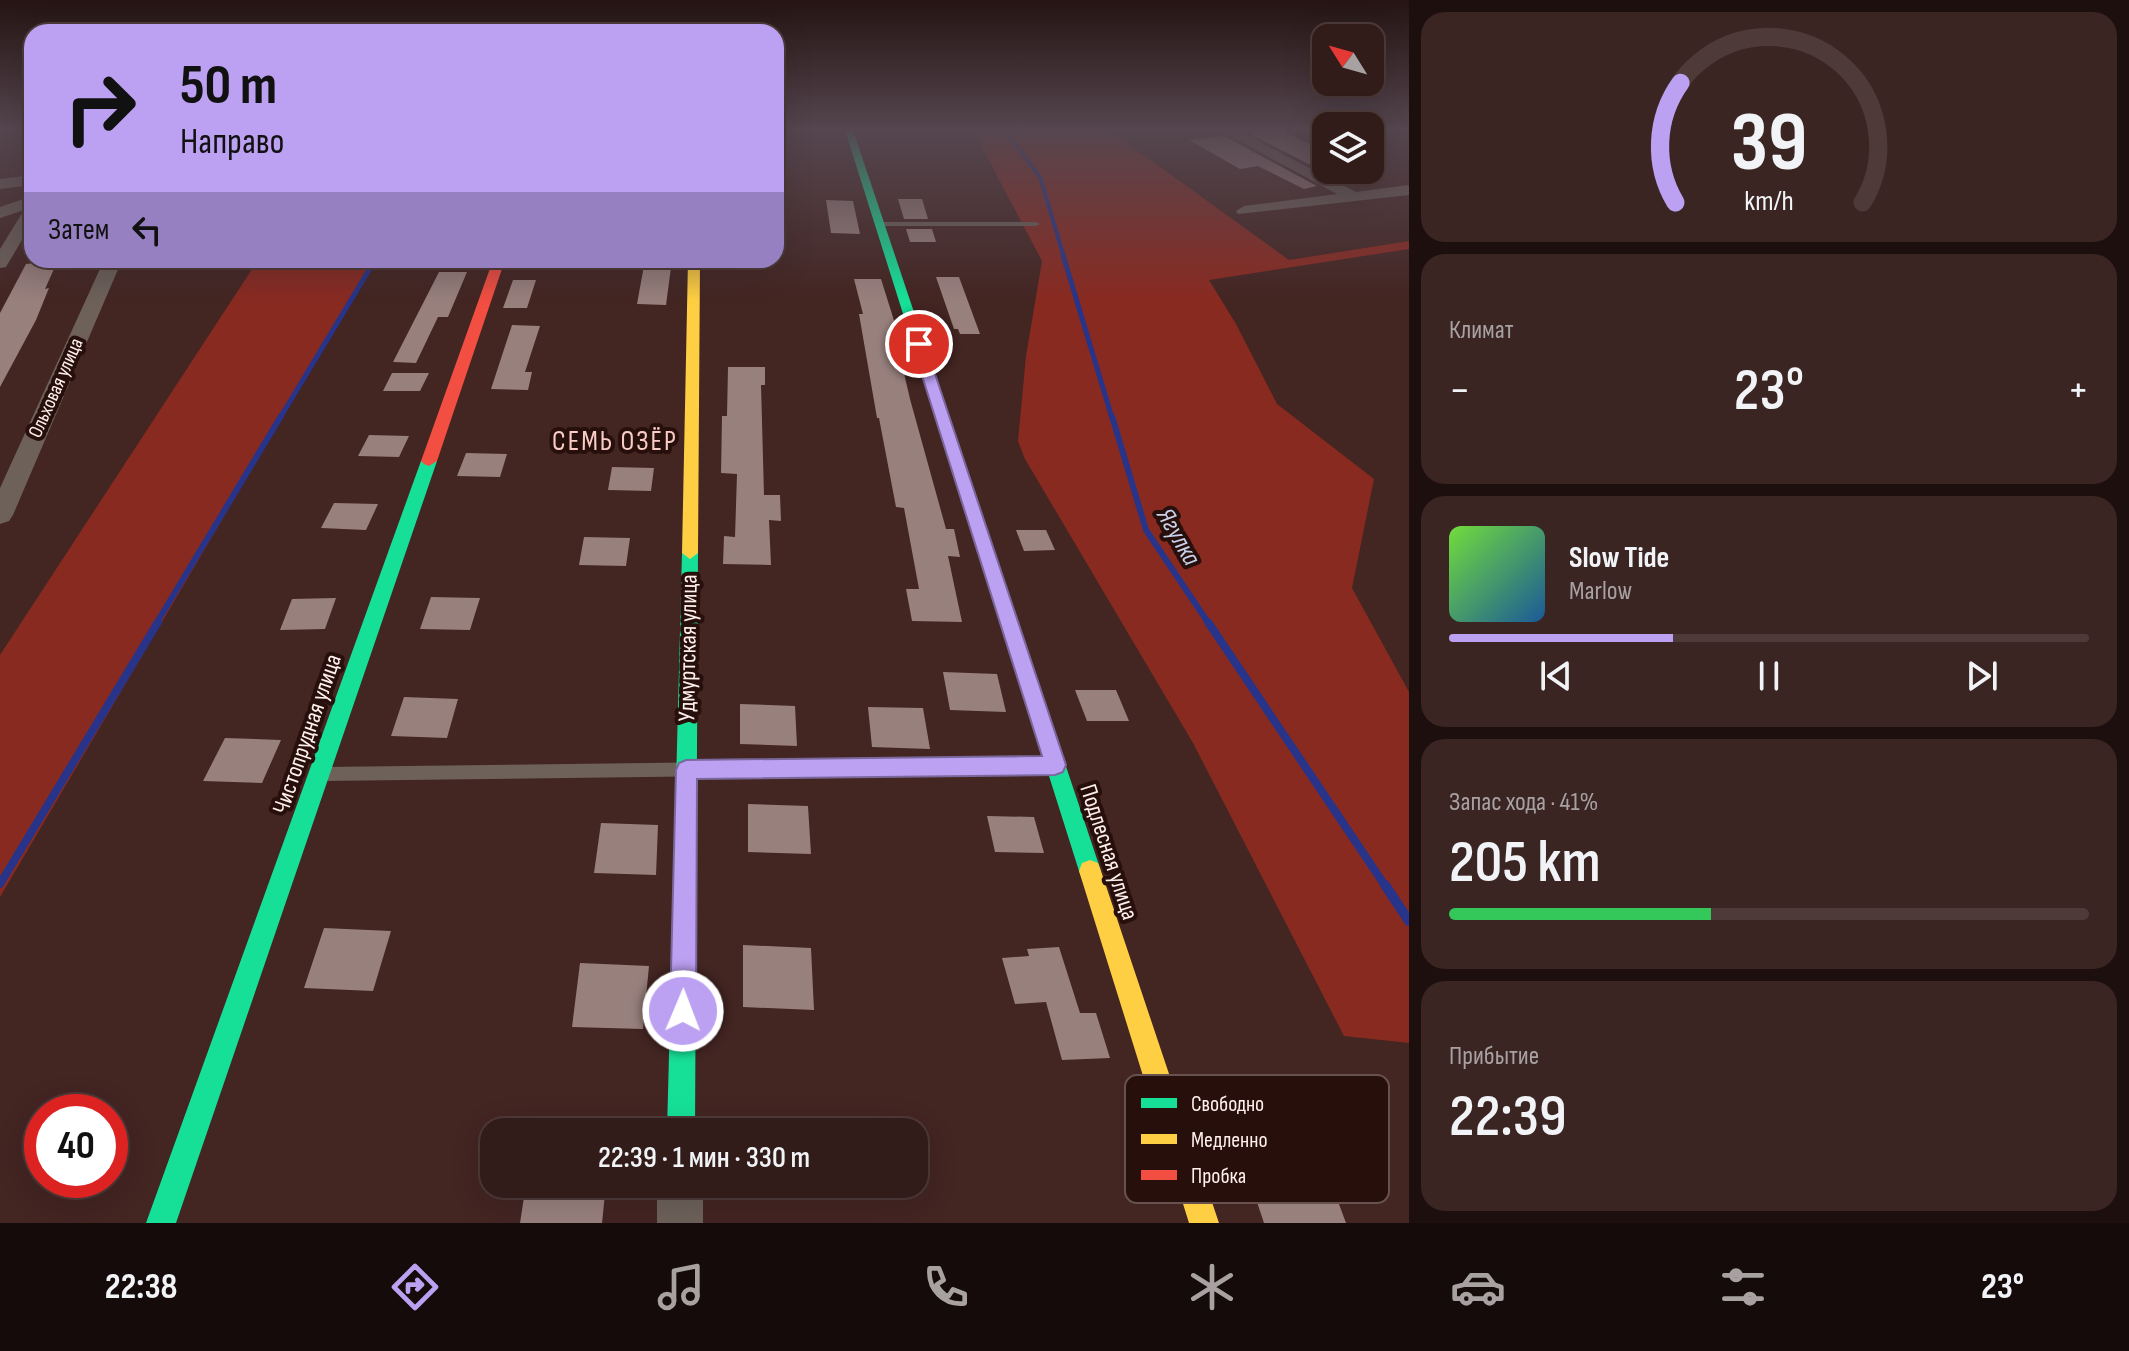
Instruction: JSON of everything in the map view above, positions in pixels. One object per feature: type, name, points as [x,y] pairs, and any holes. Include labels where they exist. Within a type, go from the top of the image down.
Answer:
[{"type":"street","name":"Подлесная улица","points":[[868,187],[1156,1075]]},
{"type":"street","points":[[1335,187],[1356,198]]},
{"type":"street","points":[[1244,211],[1409,190]]},
{"type":"street","points":[[0,213],[24,204]]},
{"type":"street","points":[[0,263],[24,222]]},
{"type":"street","name":"Ольховая улица","points":[[0,515],[109,268]]},
{"type":"street","name":"Чистопрудная улица","points":[[161,1223],[496,268]]},
{"type":"street","name":"Удмуртская улица","points":[[681,1118],[694,268]]},
{"type":"street","points":[[680,1198],[680,1223]]},
{"type":"street","name":"Подлесная улица","points":[[1197,1203],[1204,1223]]},
{"type":"lane","points":[[880,224],[1036,224]]},
{"type":"lane","points":[[319,774],[1055,765]]},
{"type":"shaded area","points":[[1003,187],[1188,187],[1289,260],[1409,241],[1409,249],[1209,280],[1236,324],[1277,404],[1374,479],[1352,588],[1409,692],[1409,1043],[1344,1036],[1193,743],[1025,459],[1018,441],[1026,356],[1042,261]]},
{"type":"shaded area","points":[[253,268],[370,268],[0,897],[0,655]]},
{"type":"building","points":[[898,199],[922,199],[928,219],[904,219]]},
{"type":"building","points":[[826,200],[853,201],[860,234],[831,233]]},
{"type":"building","points":[[906,229],[932,229],[936,242],[910,242]]},
{"type":"building","points":[[24,268],[54,268],[36,320],[0,387],[0,313]]},
{"type":"building","points":[[644,268],[671,268],[666,305],[637,304]]},
{"type":"building","points":[[439,272],[467,272],[448,317],[438,317],[416,363],[393,362]]},
{"type":"building","points":[[936,277],[959,277],[980,334],[960,334],[958,329],[954,329]]},
{"type":"building","points":[[854,279],[881,279],[897,330],[894,330],[910,399],[946,529],[954,529],[960,557],[948,556],[962,622],[912,621],[906,589],[919,589],[904,508],[896,507],[877,418],[859,314],[863,314]]},
{"type":"building","points":[[513,280],[536,280],[527,308],[503,308]]},
{"type":"building","points":[[512,325],[540,326],[525,372],[532,372],[528,390],[491,389]]},
{"type":"building","points":[[728,367],[765,367],[765,385],[761,385],[764,495],[780,495],[781,521],[769,520],[771,565],[723,564],[724,536],[735,537],[737,474],[721,473],[722,416],[727,416]]},
{"type":"building","points":[[392,373],[429,373],[420,391],[383,391]]},
{"type":"building","points":[[369,435],[409,436],[399,457],[358,456]]},
{"type":"building","points":[[466,453],[507,454],[500,477],[457,476]]},
{"type":"building","points":[[612,467],[654,468],[651,491],[608,490]]},
{"type":"building","points":[[334,503],[378,504],[366,530],[321,528]]},
{"type":"building","points":[[1016,530],[1046,530],[1055,550],[1024,551]]},
{"type":"building","points":[[584,537],[630,538],[626,566],[579,565]]},
{"type":"building","points":[[431,597],[480,598],[470,630],[420,629]]},
{"type":"building","points":[[336,598],[325,629],[280,630],[292,599]]},
{"type":"building","points":[[943,672],[997,674],[1006,712],[950,710]]},
{"type":"building","points":[[1075,690],[1116,690],[1129,721],[1087,721]]},
{"type":"building","points":[[404,697],[458,699],[447,738],[391,736]]},
{"type":"building","points":[[740,704],[795,706],[797,746],[740,744]]},
{"type":"building","points":[[868,707],[923,708],[930,749],[872,747]]},
{"type":"building","points":[[225,738],[281,740],[262,783],[203,781]]},
{"type":"building","points":[[748,804],[808,806],[811,854],[748,852]]},
{"type":"building","points":[[987,816],[1034,817],[1044,853],[995,852]]},
{"type":"building","points":[[601,823],[658,825],[656,875],[594,873]]},
{"type":"building","points":[[324,928],[391,931],[373,991],[304,988]]},
{"type":"building","points":[[743,945],[811,948],[814,1010],[743,1007]]},
{"type":"building","points":[[1059,947],[1080,1013],[1096,1013],[1110,1058],[1062,1060],[1046,1002],[1015,1004],[1002,958],[1029,956],[1027,949]]},
{"type":"building","points":[[580,963],[649,966],[643,1029],[572,1027]]},
{"type":"building","points":[[524,1198],[605,1198],[602,1223],[520,1223]]},
{"type":"building","points":[[1257,1203],[1339,1203],[1346,1223],[1264,1223]]},
{"type":"waterway","name":"Ягулка","points":[[1043,187],[1064,257]]},
{"type":"waterway","name":"Ягулка","points":[[1063,255],[1112,418]]},
{"type":"waterway","points":[[280,418],[370,268]]},
{"type":"waterway","points":[[156,624],[281,416]]},
{"type":"waterway","name":"Ягулка","points":[[1112,416],[1146,530],[1209,624]]},
{"type":"waterway","points":[[0,884],[158,622]]},
{"type":"waterway","name":"Ягулка","points":[[1208,622],[1386,887]]},
{"type":"waterway","name":"Ягулка","points":[[1385,885],[1409,921]]},
{"type":"traffic: fast","points":[[868,187],[1090,871]]},
{"type":"traffic: fast","points":[[161,1223],[429,461]]},
{"type":"traffic: fast","points":[[681,1118],[690,553]]},
{"type":"traffic: slow","points":[[690,553],[694,268]]},
{"type":"traffic: slow","points":[[1090,871],[1156,1075]]},
{"type":"traffic: slow","points":[[1198,1203],[1204,1223]]},
{"type":"traffic: jam","points":[[429,461],[496,268]]},
{"type":"district","name":"СЕМЬ ОЗЁР","points":[[615,441]]},
{"type":"route","points":[[683,1011],[686,770],[1055,765],[919,344]]}]
